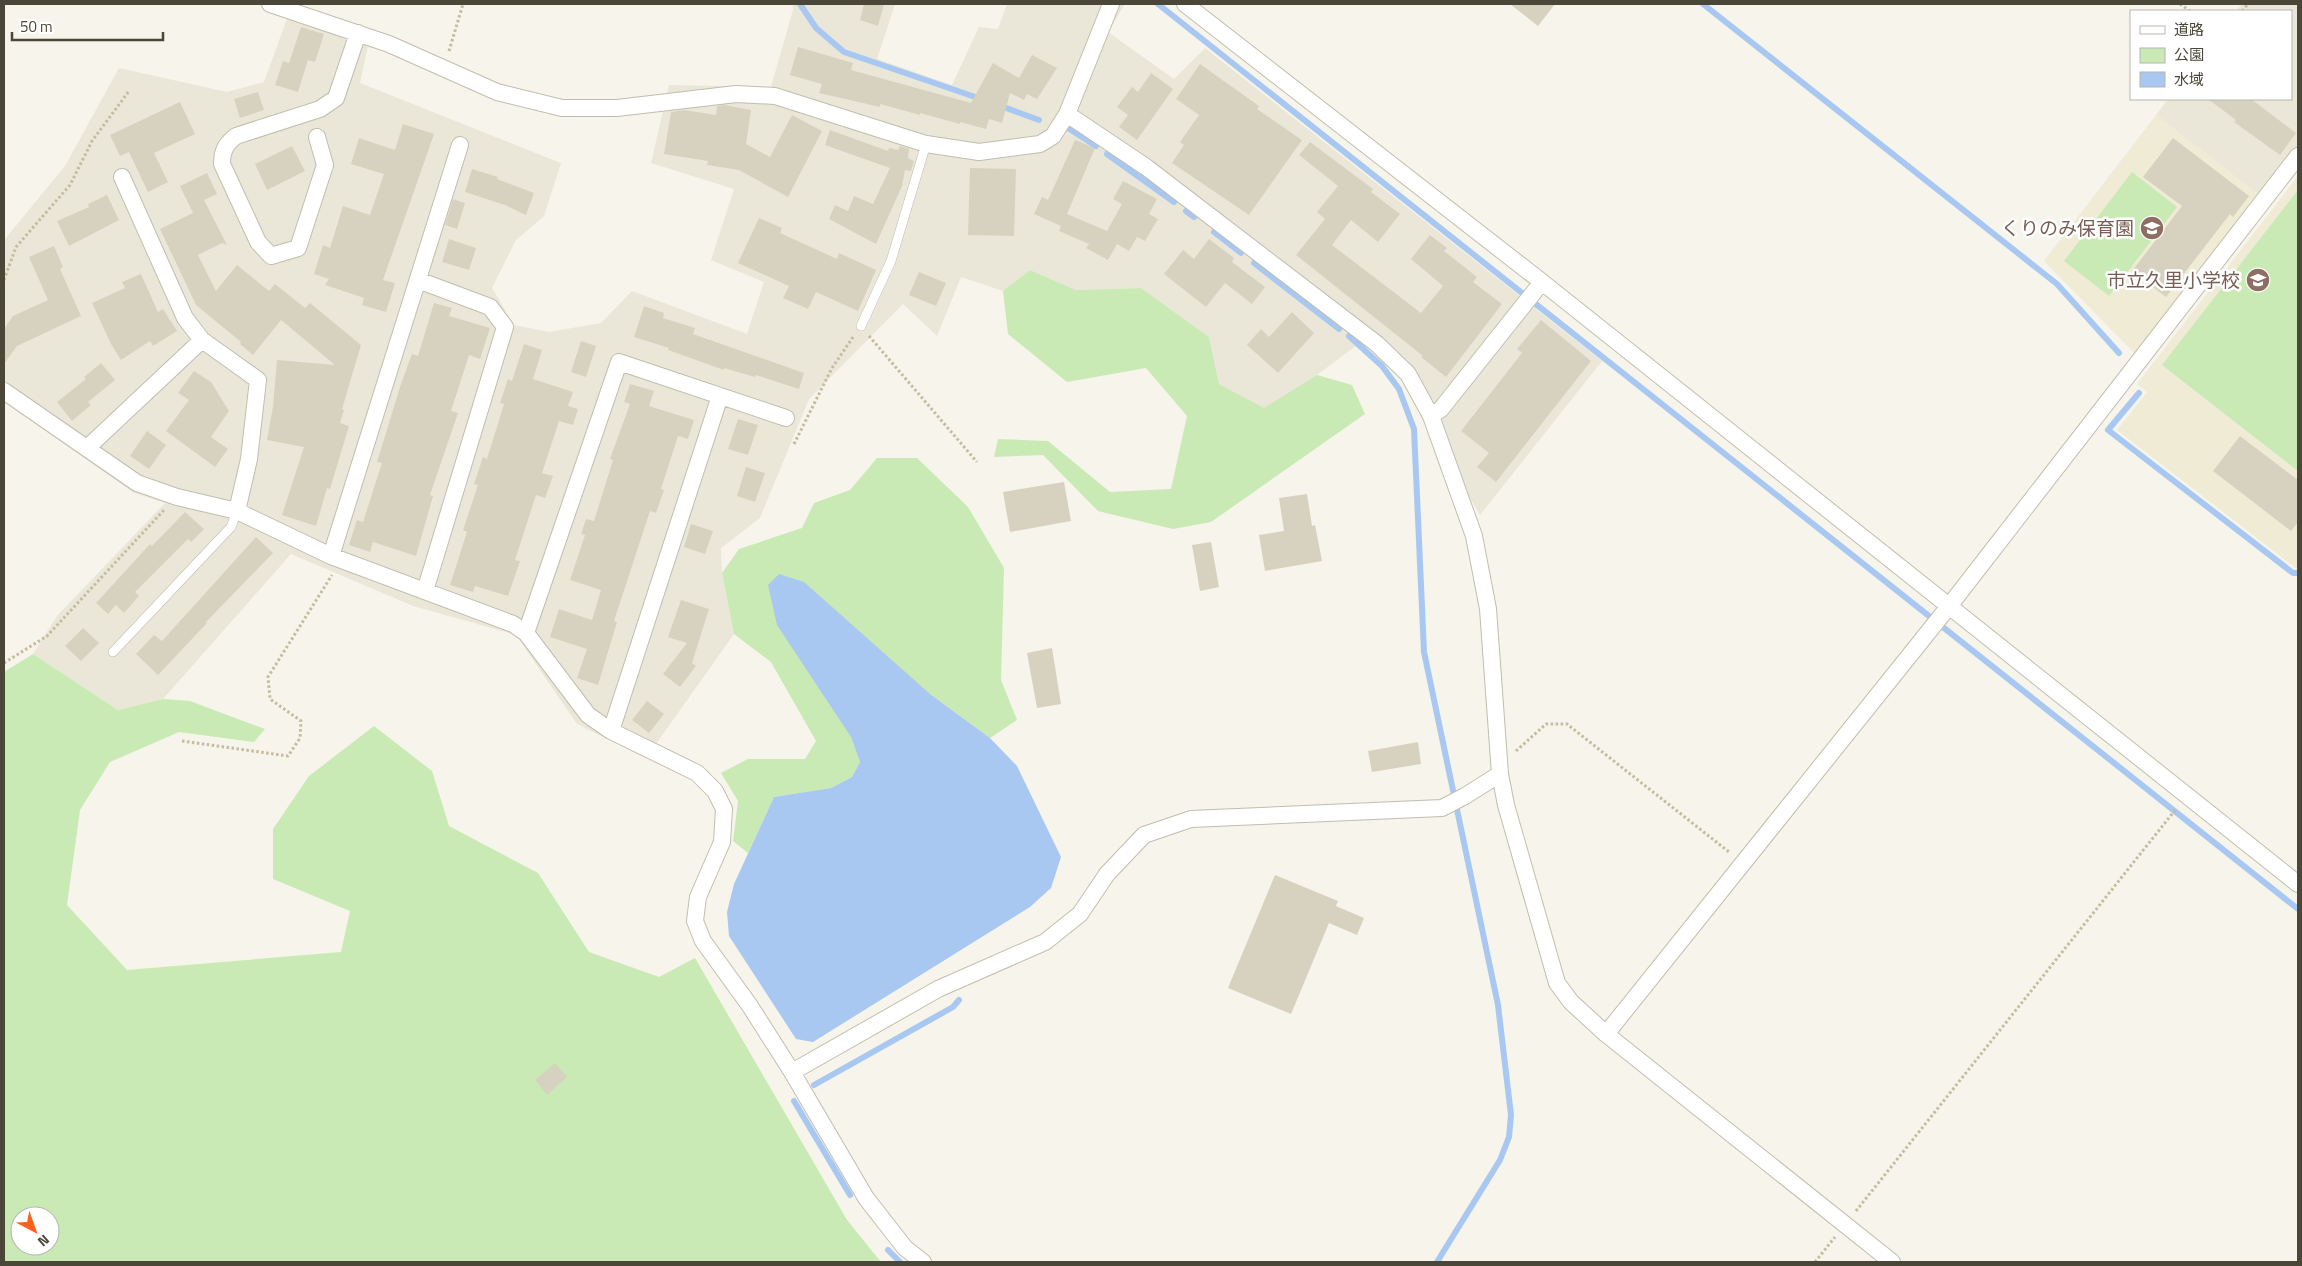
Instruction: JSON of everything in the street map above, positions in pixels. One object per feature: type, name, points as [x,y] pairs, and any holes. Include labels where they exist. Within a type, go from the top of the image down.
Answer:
[{"type":"street","points":[[270,4],[389,44],[497,92],[562,108],[617,108],[736,94],[775,96],[926,144],[979,152],[1040,144],[1052,136],[1067,114],[1111,4]]},
{"type":"street","points":[[1185,4],[1542,282],[1947,609],[2298,884]]},
{"type":"street","points":[[316,137],[325,166],[298,248],[271,256],[258,242],[222,164],[222,152],[227,143],[236,136],[320,109],[336,98],[358,33]]},
{"type":"street","points":[[1067,114],[1146,167],[1377,344],[1408,374],[1431,416],[1474,536],[1488,608],[1500,774],[1506,805],[1557,983],[1571,1002],[1606,1034],[1892,1262]]},
{"type":"street","points":[[331,556],[460,145]]},
{"type":"street","points":[[1606,1034],[1947,609],[2298,156]]},
{"type":"street","points":[[122,177],[185,318],[202,340],[258,380],[249,459],[237,511]]},
{"type":"street","points":[[418,280],[490,307],[505,327],[425,591]]},
{"type":"street","points":[[1431,416],[1441,409],[1542,282]]},
{"type":"street","points":[[86,448],[202,340]]},
{"type":"street","points":[[526,633],[619,362],[786,418]]},
{"type":"street","points":[[4,391],[137,484],[177,497],[237,511],[331,556],[513,624],[526,633],[588,716],[611,731],[697,773],[716,791],[724,809],[722,842],[698,897],[695,921],[703,941],[750,1006],[792,1072],[866,1198],[905,1248],[923,1262]]},
{"type":"street","points":[[611,731],[720,396]]},
{"type":"street","points":[[792,1072],[938,989],[1045,942],[1080,914],[1107,874],[1144,835],[1191,819],[1442,808],[1500,774]]},
{"type":"lane","points":[[861,326],[891,262],[926,144]]},
{"type":"lane","points":[[113,652],[231,527],[237,511]]},
{"type":"path","points":[[444,68],[462,4]]},
{"type":"path","points":[[4,280],[16,247],[70,184],[92,140],[129,91]]},
{"type":"path","points":[[794,444],[832,368],[861,326],[977,462]]},
{"type":"path","points":[[4,662],[47,636],[177,497]]},
{"type":"path","points":[[182,741],[288,756],[300,738],[301,720],[270,698],[268,677],[332,578],[331,556]]},
{"type":"path","points":[[1500,774],[1517,749],[1546,724],[1567,724],[1743,863]]},
{"type":"path","points":[[1815,1262],[2166,822]]},
{"type":"shaded area","points":[[793,4],[895,4],[877,59],[952,85],[979,27],[998,29],[1007,4],[1125,4],[1108,32],[1174,79],[1205,48],[1602,361],[1480,515],[1399,374],[1361,342],[1317,375],[1265,409],[1219,384],[1209,337],[1141,288],[1076,290],[1030,270],[1003,291],[961,277],[937,336],[903,304],[809,399],[760,518],[721,548],[722,573],[734,634],[646,758],[577,724],[516,635],[413,606],[291,554],[163,699],[118,710],[33,654],[57,616],[165,503],[134,493],[4,402],[5,239],[65,166],[119,68],[227,92],[264,82],[292,5],[371,32],[360,83],[561,163],[544,216],[516,240],[492,288],[514,325],[549,332],[601,323],[632,291],[747,334],[764,282],[711,260],[734,189],[651,163],[669,85],[771,87],[793,10]]},
{"type":"shaded area","points":[[2242,4],[2298,4],[2298,146],[2260,196],[2156,115],[2167,100],[2292,100],[2292,10],[2237,10]]},
{"type":"shaded area","name":"くりのみ保育園","points":[[2156,115],[2260,196],[2137,356],[2044,261]]},
{"type":"shaded area","name":"市立久里小学校","points":[[2298,176],[2297,569],[2117,430],[2147,392],[2137,384]]},
{"type":"green space","points":[[2132,172],[2177,207],[2109,296],[2064,261]]},
{"type":"green space","points":[[2298,190],[2298,471],[2162,365]]},
{"type":"green space","points":[[1030,270],[1076,290],[1141,288],[1209,337],[1219,384],[1264,408],[1317,375],[1352,385],[1365,414],[1211,522],[1173,529],[1098,511],[1043,455],[994,457],[998,439],[1048,441],[1110,492],[1171,489],[1187,416],[1146,368],[1067,382],[1008,334],[1003,291]]},
{"type":"green space","points":[[877,458],[917,458],[968,507],[1004,568],[1001,680],[1017,720],[990,738],[930,694],[851,737],[860,762],[852,777],[831,788],[774,797],[748,853],[733,841],[738,801],[721,773],[748,759],[805,759],[816,741],[771,662],[734,634],[722,573],[739,549],[802,528],[814,503],[850,490]]},
{"type":"green space","points":[[33,654],[118,710],[163,699],[190,701],[265,729],[254,742],[179,732],[110,762],[80,810],[67,905],[127,970],[341,952],[350,911],[273,879],[273,829],[309,776],[374,726],[432,771],[449,826],[538,873],[589,952],[659,977],[695,958],[847,1220],[881,1262],[4,1262],[4,672]]},
{"type":"water","points":[[779,574],[804,582],[930,694],[990,738],[1017,766],[1061,857],[1051,888],[1030,907],[813,1042],[796,1039],[729,936],[727,912],[734,884],[774,797],[831,788],[852,777],[860,762],[851,737],[777,625],[768,585]]},
{"type":"building","points":[[864,4],[884,4],[878,26],[860,20]]},
{"type":"building","points":[[1510,4],[1555,4],[1538,26]]},
{"type":"building","points":[[301,27],[324,34],[315,62],[308,60],[298,92],[275,85],[283,61],[289,63]]},
{"type":"building","points":[[798,47],[853,63],[851,70],[971,103],[993,63],[1019,78],[1032,55],[1057,68],[1037,99],[1027,94],[1024,100],[1010,93],[1002,123],[989,119],[986,129],[920,113],[920,115],[880,104],[880,107],[819,93],[822,84],[790,75]]},
{"type":"building","points":[[1200,64],[1259,106],[1257,109],[1302,140],[1249,215],[1172,163],[1184,145],[1180,142],[1199,115],[1176,99]]},
{"type":"building","points":[[1151,73],[1173,89],[1137,140],[1119,127],[1128,115],[1117,107],[1132,87],[1138,92]]},
{"type":"building","points":[[258,92],[264,110],[240,118],[234,99]]},
{"type":"building","points":[[2209,100],[2252,100],[2296,133],[2280,155],[2234,122],[2236,120]]},
{"type":"building","points":[[180,102],[195,134],[154,153],[168,182],[148,192],[129,152],[120,156],[110,135]]},
{"type":"building","points":[[724,105],[751,110],[746,144],[770,157],[792,115],[822,131],[788,197],[739,170],[707,165],[708,161],[664,154],[671,112],[684,110],[716,115],[717,106]]},
{"type":"building","points":[[403,124],[434,134],[383,280],[395,283],[386,312],[362,305],[364,298],[325,285],[329,279],[314,274],[323,245],[330,248],[343,206],[370,215],[384,174],[351,164],[359,138],[395,150]]},
{"type":"building","points":[[830,130],[888,151],[889,148],[898,150],[900,146],[909,149],[908,158],[914,161],[911,171],[905,170],[902,186],[876,244],[829,219],[835,205],[848,211],[854,196],[873,204],[890,168],[825,145]]},
{"type":"building","points":[[2173,138],[2249,196],[2233,217],[2230,214],[2166,297],[2132,271],[2182,206],[2143,177]]},
{"type":"building","points":[[1075,140],[1095,148],[1067,214],[1107,231],[1122,204],[1113,199],[1123,181],[1157,199],[1149,214],[1158,219],[1145,241],[1137,237],[1129,251],[1117,244],[1108,260],[1086,248],[1089,244],[1059,231],[1061,226],[1034,214],[1042,197],[1048,200]]},
{"type":"building","points":[[1310,142],[1373,189],[1371,192],[1400,214],[1378,242],[1351,220],[1332,245],[1421,313],[1443,286],[1411,259],[1430,235],[1447,248],[1444,251],[1477,277],[1473,282],[1502,304],[1446,377],[1421,357],[1423,356],[1296,255],[1325,219],[1317,212],[1338,186],[1299,155]]},
{"type":"building","points":[[292,146],[305,171],[267,190],[255,164]]},
{"type":"building","points":[[970,168],[1016,169],[1014,236],[968,235]]},
{"type":"building","points":[[472,169],[498,177],[497,179],[534,193],[526,215],[505,205],[465,192]]},
{"type":"building","points":[[207,173],[217,194],[204,200],[227,245],[222,243],[198,255],[216,291],[237,265],[269,291],[275,284],[305,308],[310,303],[361,345],[342,409],[344,410],[340,423],[349,426],[330,489],[327,488],[316,526],[282,515],[304,447],[267,440],[273,407],[277,360],[335,365],[281,320],[253,355],[240,344],[241,342],[196,305],[160,229],[193,213],[180,186]]},
{"type":"building","points":[[107,195],[119,220],[69,246],[57,221],[89,207],[88,204]]},
{"type":"building","points":[[453,199],[465,203],[457,229],[445,225]]},
{"type":"building","points":[[759,218],[782,228],[780,233],[837,259],[839,253],[876,270],[858,311],[816,292],[808,309],[783,298],[789,286],[738,263]]},
{"type":"building","points":[[449,239],[476,248],[469,270],[442,262]]},
{"type":"building","points":[[1209,239],[1234,258],[1232,262],[1265,287],[1252,304],[1225,283],[1206,307],[1164,274],[1183,250],[1194,259]]},
{"type":"building","points":[[54,246],[63,267],[60,269],[81,316],[17,346],[4,364],[4,329],[13,316],[48,300],[29,257]]},
{"type":"building","points":[[919,272],[946,283],[936,306],[909,295]]},
{"type":"building","points":[[141,274],[158,312],[163,309],[177,331],[153,346],[150,341],[121,360],[111,344],[92,303],[125,288],[122,282]]},
{"type":"building","points":[[434,303],[452,308],[449,316],[490,328],[480,359],[469,355],[451,411],[458,413],[430,495],[433,496],[416,556],[373,542],[370,552],[349,545],[357,520],[363,522],[382,463],[377,462],[401,384],[412,354],[418,356]]},
{"type":"building","points":[[644,306],[664,313],[663,318],[695,328],[693,334],[804,373],[799,389],[756,375],[755,377],[724,368],[724,370],[668,350],[669,348],[634,337]]},
{"type":"building","points":[[1292,312],[1314,333],[1278,373],[1247,345],[1261,329],[1269,337]]},
{"type":"building","points":[[1541,320],[1591,361],[1496,482],[1477,467],[1489,453],[1461,431],[1522,353],[1517,349]]},
{"type":"building","points":[[581,341],[596,346],[586,377],[571,372]]},
{"type":"building","points":[[524,344],[542,350],[533,379],[573,392],[568,406],[578,409],[573,425],[559,421],[542,473],[553,476],[545,498],[536,495],[515,560],[520,561],[508,596],[475,586],[473,592],[450,585],[467,532],[463,530],[478,485],[474,484],[483,457],[487,459],[504,404],[500,403],[508,379],[512,381]]},
{"type":"building","points":[[101,363],[115,380],[88,402],[91,405],[72,421],[57,402],[86,379],[84,377]]},
{"type":"building","points":[[194,371],[211,382],[229,411],[211,437],[228,449],[215,467],[166,431],[189,400],[178,393]]},
{"type":"building","points":[[630,384],[654,391],[649,406],[694,420],[688,439],[678,436],[661,489],[664,490],[656,513],[650,511],[614,621],[617,622],[598,685],[577,678],[587,649],[550,637],[559,609],[592,620],[601,590],[570,580],[585,535],[581,534],[586,519],[594,521],[613,460],[610,459],[630,404],[624,402]]},
{"type":"building","points":[[738,419],[758,425],[748,455],[728,449]]},
{"type":"building","points":[[147,431],[166,445],[149,469],[130,456]]},
{"type":"building","points":[[2240,436],[2298,480],[2298,522],[2291,531],[2213,471]]},
{"type":"building","points":[[746,467],[765,473],[755,502],[737,496]]},
{"type":"building","points":[[1064,482],[1071,521],[1010,532],[1003,492]]},
{"type":"building","points":[[1307,494],[1312,526],[1315,525],[1322,561],[1265,571],[1259,535],[1284,531],[1279,498]]},
{"type":"building","points":[[185,512],[204,529],[191,542],[188,539],[135,592],[139,596],[124,613],[116,605],[108,614],[96,603],[150,544],[152,546]]},
{"type":"building","points":[[691,524],[713,531],[705,554],[684,547]]},
{"type":"building","points":[[256,537],[273,553],[158,675],[136,654],[154,635],[162,641]]},
{"type":"building","points":[[1211,542],[1219,587],[1200,591],[1192,545]]},
{"type":"building","points":[[681,600],[709,609],[692,663],[696,666],[680,687],[663,674],[687,643],[668,637]]},
{"type":"building","points":[[83,628],[99,643],[81,661],[65,646]]},
{"type":"building","points":[[1052,648],[1061,704],[1037,708],[1027,653]]},
{"type":"building","points":[[647,701],[664,714],[649,733],[632,720]]},
{"type":"building","points":[[1418,742],[1421,764],[1372,772],[1368,751]]},
{"type":"building","points":[[1275,875],[1338,901],[1336,906],[1364,918],[1357,935],[1329,923],[1291,1014],[1228,988]]},
{"type":"building","points":[[555,1063],[567,1077],[547,1095],[535,1080]]},
{"type":"waterway","points":[[800,4],[816,28],[844,52],[981,99]]},
{"type":"waterway","points":[[1158,4],[2298,909]]},
{"type":"waterway","points":[[1703,4],[2057,284],[2119,353]]},
{"type":"waterway","points":[[998,105],[1039,120]]},
{"type":"waterway","points":[[1068,128],[1096,146]]},
{"type":"waterway","points":[[1107,154],[1174,202]]},
{"type":"waterway","points":[[1186,211],[1194,217]]},
{"type":"waterway","points":[[1214,232],[1241,253]]},
{"type":"waterway","points":[[1254,263],[1339,329]]},
{"type":"waterway","points":[[1349,336],[1382,366],[1399,389],[1414,429],[1424,652],[1498,1005],[1511,1115],[1509,1137],[1500,1160],[1437,1262]]},
{"type":"waterway","points":[[2139,393],[2108,430],[2293,573],[2298,573]]},
{"type":"waterway","points":[[814,1085],[953,1007],[959,1000]]},
{"type":"waterway","points":[[794,1101],[850,1195]]},
{"type":"waterway","points":[[888,1250],[900,1262]]},
{"type":"place","name":"くりのみ保育園","points":[[2152,228]]},
{"type":"place","name":"市立久里小学校","points":[[2258,280]]}]
